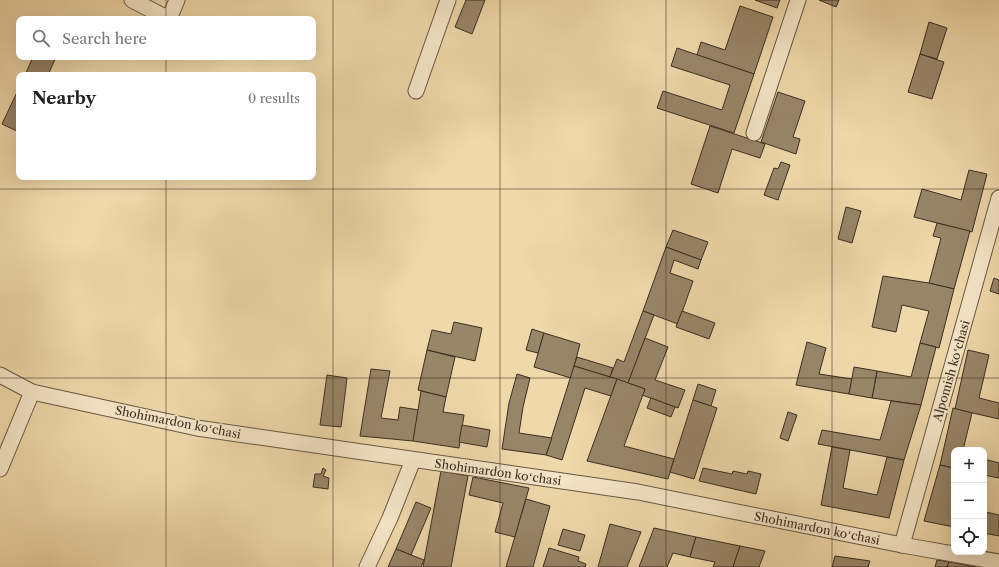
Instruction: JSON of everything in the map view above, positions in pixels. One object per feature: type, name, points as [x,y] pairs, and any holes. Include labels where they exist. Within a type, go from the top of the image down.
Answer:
[{"type":"street","points":[[132,0],[163,16]]},
{"type":"street","points":[[170,16],[177,0]]},
{"type":"street","points":[[416,91],[448,0]]},
{"type":"street","points":[[754,133],[798,0]]},
{"type":"street","name":"Alpomish koʻchasi","points":[[902,545],[999,198]]},
{"type":"street","name":"Shohimardon koʻchasi","points":[[0,375],[32,392],[198,428],[638,492],[902,545],[999,562]]},
{"type":"street","points":[[0,469],[32,392]]},
{"type":"street","points":[[367,567],[390,518],[413,460]]},
{"type":"building","points":[[466,0],[485,0],[472,34],[455,27]]},
{"type":"building","points":[[755,0],[780,0],[777,8]]},
{"type":"building","points":[[819,0],[839,0],[836,7]]},
{"type":"building","points":[[740,6],[773,17],[754,74],[697,55],[701,42],[725,50]]},
{"type":"building","points":[[929,22],[947,28],[937,59],[920,54]]},
{"type":"building","points":[[677,48],[754,74],[734,133],[657,108],[663,91],[722,110],[730,85],[671,66]]},
{"type":"building","points":[[920,54],[944,62],[932,99],[908,92]]},
{"type":"building","points":[[32,60],[55,60],[49,72],[26,72]]},
{"type":"building","points":[[778,92],[805,101],[793,137],[800,139],[796,154],[761,142]]},
{"type":"building","points":[[16,94],[16,131],[2,124]]},
{"type":"building","points":[[710,126],[765,144],[760,158],[732,149],[718,193],[691,184]]},
{"type":"building","points":[[781,162],[790,165],[778,200],[764,195],[774,168],[778,169]]},
{"type":"building","points":[[969,170],[987,174],[972,232],[914,217],[922,189],[961,200]]},
{"type":"building","points":[[846,207],[861,211],[852,243],[838,239]]},
{"type":"building","points":[[937,223],[970,231],[954,289],[929,283],[941,238],[933,236]]},
{"type":"building","points":[[673,230],[708,242],[701,260],[666,247]]},
{"type":"building","points":[[666,247],[701,260],[698,269],[674,260],[670,273],[693,281],[678,324],[643,311]]},
{"type":"building","points":[[883,276],[929,283],[954,289],[939,348],[920,343],[929,311],[902,305],[896,332],[872,327]]},
{"type":"building","points":[[994,278],[999,280],[999,294],[990,291]]},
{"type":"building","points":[[643,311],[654,315],[628,383],[610,377],[617,359],[624,362]]},
{"type":"building","points":[[682,311],[715,323],[709,339],[676,327]]},
{"type":"building","points":[[454,322],[482,328],[475,361],[427,350],[432,330],[451,334]]},
{"type":"building","points":[[532,329],[544,333],[538,353],[526,350]]},
{"type":"building","points":[[544,333],[580,344],[571,378],[534,367]]},
{"type":"building","points":[[645,338],[668,347],[655,380],[685,390],[678,408],[642,395],[645,389],[628,383]]},
{"type":"building","points":[[807,342],[826,348],[819,374],[852,379],[849,394],[796,385]]},
{"type":"building","points":[[920,343],[936,347],[921,405],[872,398],[877,371],[911,377]]},
{"type":"building","points":[[427,350],[455,357],[446,397],[418,390]]},
{"type":"building","points":[[968,350],[989,355],[979,398],[999,403],[999,419],[955,409]]},
{"type":"building","points":[[577,357],[613,368],[610,377],[574,366]]},
{"type":"building","points":[[574,366],[617,379],[611,396],[585,388],[562,460],[546,455]]},
{"type":"building","points":[[854,367],[877,371],[872,398],[849,394]]},
{"type":"building","points":[[371,369],[390,371],[381,418],[398,420],[400,407],[419,410],[413,441],[360,436]]},
{"type":"building","points":[[517,374],[530,378],[519,433],[552,438],[546,455],[502,449],[509,403]]},
{"type":"building","points":[[327,375],[347,378],[341,427],[320,425]]},
{"type":"building","points":[[617,379],[645,389],[624,446],[674,459],[668,479],[587,461]]},
{"type":"building","points":[[698,384],[716,390],[711,406],[693,400]]},
{"type":"building","points":[[421,391],[446,397],[443,412],[464,415],[459,448],[413,441]]},
{"type":"building","points":[[651,398],[675,407],[671,417],[647,408]]},
{"type":"building","points":[[693,400],[717,408],[694,479],[670,472]]},
{"type":"building","points":[[891,401],[921,405],[904,460],[818,444],[822,430],[880,440]]},
{"type":"building","points":[[953,408],[972,413],[964,447],[951,447],[951,467],[940,465]]},
{"type":"building","points":[[788,412],[797,415],[788,441],[780,438]]},
{"type":"building","points":[[462,425],[490,430],[487,447],[459,442]]},
{"type":"building","points":[[832,447],[850,450],[843,488],[877,495],[887,457],[904,460],[889,518],[821,505]]},
{"type":"building","points":[[987,460],[999,463],[999,478],[987,476]]},
{"type":"building","points":[[940,465],[951,467],[951,526],[924,521]]},
{"type":"building","points":[[323,468],[326,470],[323,476],[329,478],[328,489],[313,487],[315,474],[321,474]]},
{"type":"building","points":[[703,468],[732,474],[733,471],[747,474],[748,471],[761,474],[756,494],[699,481]]},
{"type":"building","points":[[441,471],[468,476],[451,567],[423,567]]},
{"type":"building","points":[[473,477],[529,488],[515,537],[495,532],[503,503],[469,495]]},
{"type":"building","points":[[526,499],[550,506],[533,567],[506,567]]},
{"type":"building","points":[[416,502],[431,508],[411,555],[396,549]]},
{"type":"building","points":[[987,512],[999,515],[999,536],[987,534]]},
{"type":"building","points":[[610,524],[641,532],[627,567],[598,567]]},
{"type":"building","points":[[654,528],[696,537],[690,557],[673,553],[667,567],[639,567]]},
{"type":"building","points":[[563,529],[585,535],[580,551],[558,545]]},
{"type":"building","points":[[696,537],[740,546],[733,567],[713,567],[715,562],[690,557]]},
{"type":"building","points":[[740,546],[765,551],[759,567],[733,567]]},
{"type":"building","points":[[549,548],[579,557],[578,561],[586,564],[585,567],[543,567]]},
{"type":"building","points":[[396,549],[424,560],[421,567],[388,567]]},
{"type":"building","points":[[835,556],[870,561],[868,567],[832,567]]},
{"type":"building","points":[[937,560],[949,562],[947,567],[935,567]]},
{"type":"building","points":[[949,562],[960,564],[976,567],[947,567]]}]
